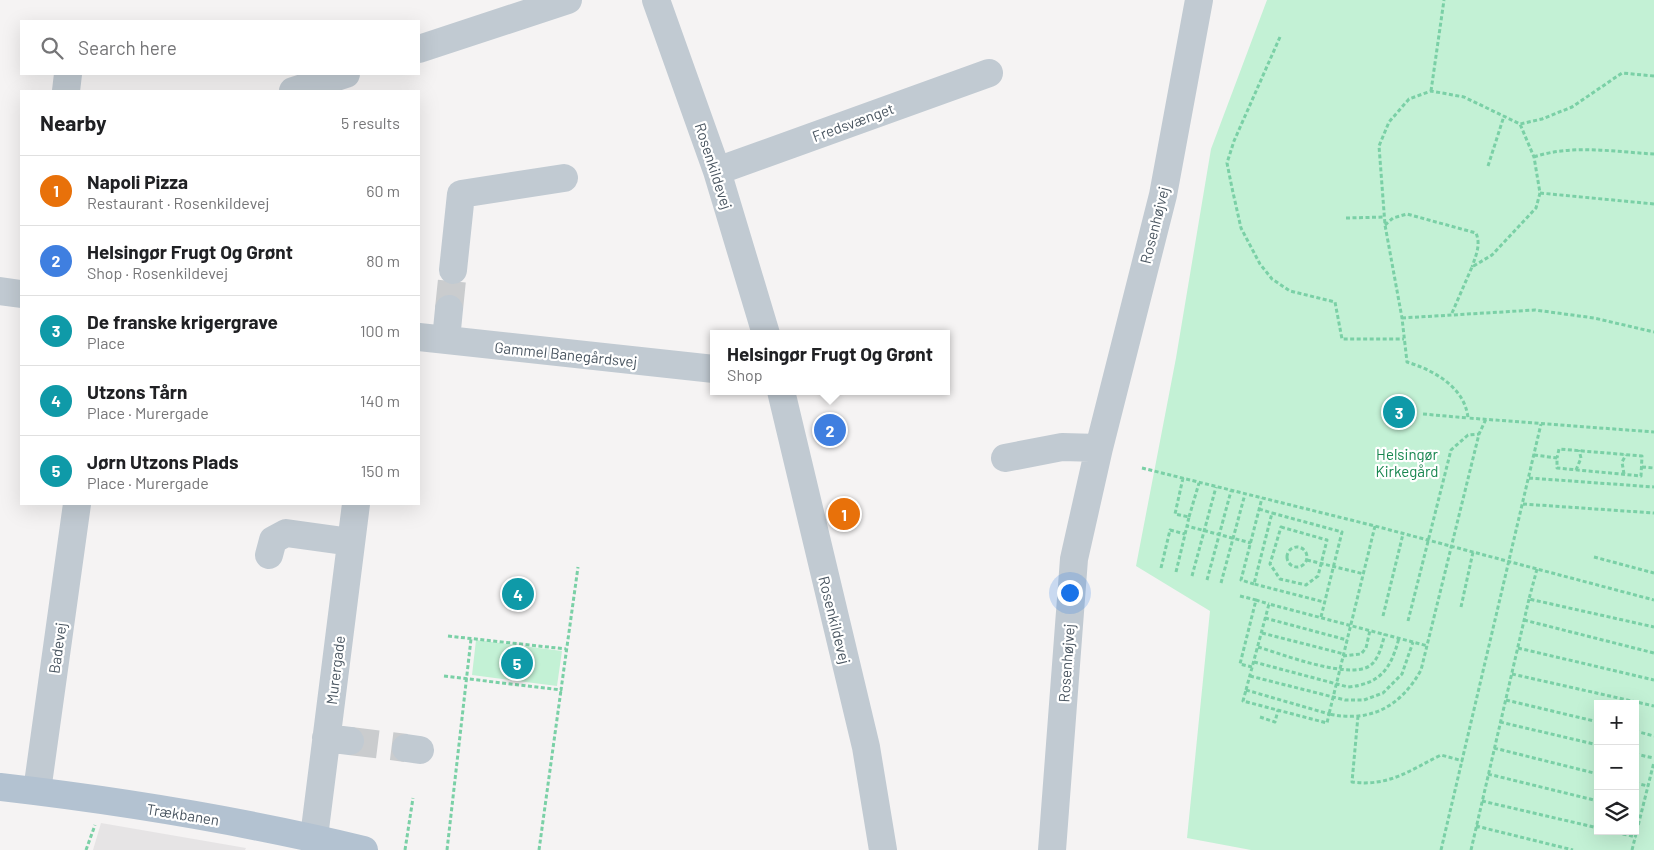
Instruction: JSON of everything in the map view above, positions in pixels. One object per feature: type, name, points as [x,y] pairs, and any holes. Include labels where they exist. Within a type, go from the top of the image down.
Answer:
[{"type":"main road","name":"Trækbanen","points":[[0,787],[37,791],[314,837],[364,850]]},
{"type":"street","points":[[420,50],[568,0]]},
{"type":"street","name":"Rosenhøjvej","points":[[1052,850],[1074,559],[1099,448],[1163,195],[1199,0]]},
{"type":"street","name":"Rosenkildevej","points":[[659,1],[716,171],[765,330]]},
{"type":"street","name":"Fredsvænget","points":[[716,171],[989,73]]},
{"type":"street","points":[[66,90],[68,75]]},
{"type":"street","points":[[296,90],[343,75]]},
{"type":"street","points":[[453,270],[461,194],[564,178]]},
{"type":"street","points":[[0,291],[20,294]]},
{"type":"street","points":[[446,340],[449,309]]},
{"type":"street","name":"Gammel Banegårdsvej","points":[[420,338],[710,369]]},
{"type":"street","name":"Rosenkildevej","points":[[782,395],[866,747],[883,850]]},
{"type":"street","points":[[1005,458],[1062,447],[1099,448]]},
{"type":"street","name":"Badevej","points":[[37,791],[77,505]]},
{"type":"street","name":"Murergade","points":[[314,837],[338,740],[351,542],[356,505]]},
{"type":"street","points":[[269,554],[273,540],[286,533],[351,542]]},
{"type":"path","points":[[1431,91],[1444,0]]},
{"type":"path","points":[[1280,37],[1234,141],[1227,163],[1241,228],[1260,264],[1272,279],[1290,291],[1335,302],[1342,339],[1404,339]]},
{"type":"path","points":[[1468,418],[1467,407],[1447,381],[1428,369],[1406,362],[1402,318],[1384,217],[1379,146],[1389,122],[1409,99],[1431,91],[1464,97],[1520,124],[1542,119],[1572,106],[1622,73],[1654,76]]},
{"type":"path","points":[[1488,166],[1504,116]]},
{"type":"path","points":[[1472,268],[1492,255],[1536,208],[1540,193],[1534,156],[1520,124]]},
{"type":"path","points":[[1534,156],[1547,152],[1588,151],[1654,154]]},
{"type":"path","points":[[1540,193],[1654,204]]},
{"type":"path","points":[[1385,225],[1393,218],[1407,214],[1476,233],[1479,239],[1478,250],[1452,313]]},
{"type":"path","points":[[1346,218],[1384,217]]},
{"type":"path","points":[[1402,318],[1452,313],[1535,310],[1594,318],[1654,332]]},
{"type":"path","points":[[1423,414],[1654,432]]},
{"type":"path","points":[[1246,690],[1329,714],[1358,716],[1390,706],[1411,688],[1421,670],[1428,646],[1479,434],[1486,419]]},
{"type":"path","points":[[1441,850],[1542,424]]},
{"type":"path","points":[[1408,621],[1451,450],[1468,435],[1479,434]]},
{"type":"path","points":[[1559,449],[1626,455],[1642,456],[1641,476],[1557,468],[1559,449]]},
{"type":"path","points":[[1576,470],[1581,458],[1579,450]]},
{"type":"path","points":[[1534,455],[1558,458]]},
{"type":"path","points":[[1624,474],[1622,462],[1626,455]]},
{"type":"path","points":[[1642,467],[1654,468]]},
{"type":"path","points":[[1142,468],[1375,526],[1654,600]]},
{"type":"path","points":[[1183,478],[1175,514],[1189,517]]},
{"type":"path","points":[[1529,478],[1654,487]]},
{"type":"path","points":[[1176,572],[1199,482]]},
{"type":"path","points":[[1192,576],[1216,487]]},
{"type":"path","points":[[1207,580],[1231,491]]},
{"type":"path","points":[[1221,583],[1244,494]]},
{"type":"path","points":[[1262,498],[1241,580],[1324,602]]},
{"type":"path","points":[[1523,504],[1654,514]]},
{"type":"path","points":[[1259,509],[1342,532],[1321,618]]},
{"type":"path","points":[[1254,584],[1272,513]]},
{"type":"path","points":[[1187,526],[1251,544]]},
{"type":"path","points":[[1269,604],[1243,701],[1327,723],[1375,526]]},
{"type":"path","points":[[1281,528],[1327,540],[1322,564],[1318,576],[1306,585],[1280,579],[1270,564],[1281,528]]},
{"type":"path","points":[[1160,568],[1170,530],[1185,534]]},
{"type":"path","points":[[1383,616],[1403,534]]},
{"type":"path","points":[[1299,548],[1306,554],[1307,560],[1303,565],[1294,567],[1288,560],[1288,554],[1292,549],[1299,548]]},
{"type":"path","points":[[1461,607],[1473,552]]},
{"type":"path","points":[[1594,557],[1654,573]]},
{"type":"path","points":[[1307,560],[1364,574]]},
{"type":"path","points":[[539,850],[578,567]]},
{"type":"path","points":[[1471,850],[1537,569]]},
{"type":"path","points":[[1240,596],[1428,646]]},
{"type":"path","points":[[1529,598],[1654,627]]},
{"type":"path","points":[[1252,667],[1240,664],[1256,600]]},
{"type":"path","points":[[1265,618],[1347,640]]},
{"type":"path","points":[[1524,620],[1654,653]]},
{"type":"path","points":[[1262,633],[1344,655],[1361,654],[1366,648],[1370,630]]},
{"type":"path","points":[[1258,647],[1340,670],[1365,669],[1373,663],[1380,653],[1384,634]]},
{"type":"path","points":[[448,636],[566,650]]},
{"type":"path","points":[[1254,662],[1348,687],[1361,686],[1373,681],[1384,672],[1393,660],[1399,638]]},
{"type":"path","points":[[447,850],[471,639]]},
{"type":"path","points":[[1250,676],[1333,698],[1364,700],[1383,693],[1402,674],[1413,642]]},
{"type":"path","points":[[1518,648],[1654,680]]},
{"type":"path","points":[[1512,674],[1654,706]]},
{"type":"path","points":[[444,676],[561,690]]},
{"type":"path","points":[[1506,700],[1594,721]]},
{"type":"path","points":[[1260,717],[1275,722],[1278,710]]},
{"type":"path","points":[[1358,716],[1352,782],[1380,783],[1405,775],[1441,755],[1463,761]]},
{"type":"path","points":[[1500,722],[1594,744]]},
{"type":"path","points":[[1639,732],[1654,736]]},
{"type":"path","points":[[1494,748],[1594,773]]},
{"type":"path","points":[[1639,755],[1654,758]]},
{"type":"path","points":[[1632,850],[1654,762]]},
{"type":"path","points":[[1488,774],[1594,800]]},
{"type":"path","points":[[1639,784],[1648,786]]},
{"type":"path","points":[[405,850],[413,798]]},
{"type":"path","points":[[1482,801],[1594,827]]},
{"type":"path","points":[[1476,826],[1573,850]]},
{"type":"path","points":[[1627,835],[1636,837]]},
{"type":"shaded area","points":[[101,823],[246,848],[245,850],[93,850]]},
{"type":"green space","name":"Helsingør Kirkegård","points":[[1267,0],[1654,0],[1654,850],[1251,850],[1187,838],[1210,611],[1136,566],[1176,358],[1211,149]]},
{"type":"green space","points":[[476,640],[562,651],[557,686],[472,675]]},
{"type":"tunnel","points":[[449,309],[453,270]]},
{"type":"tunnel","points":[[350,741],[406,748]]},
{"type":"place","name":"De franske krigergrave","points":[[1399,412]]},
{"type":"place","name":"Helsingør Frugt Og Grønt","points":[[830,430]]},
{"type":"place","name":"Napoli Pizza","points":[[844,514]]},
{"type":"place","name":"Utzons Tårn","points":[[518,594]]},
{"type":"place","name":"Jørn Utzons Plads","points":[[517,663]]}]
